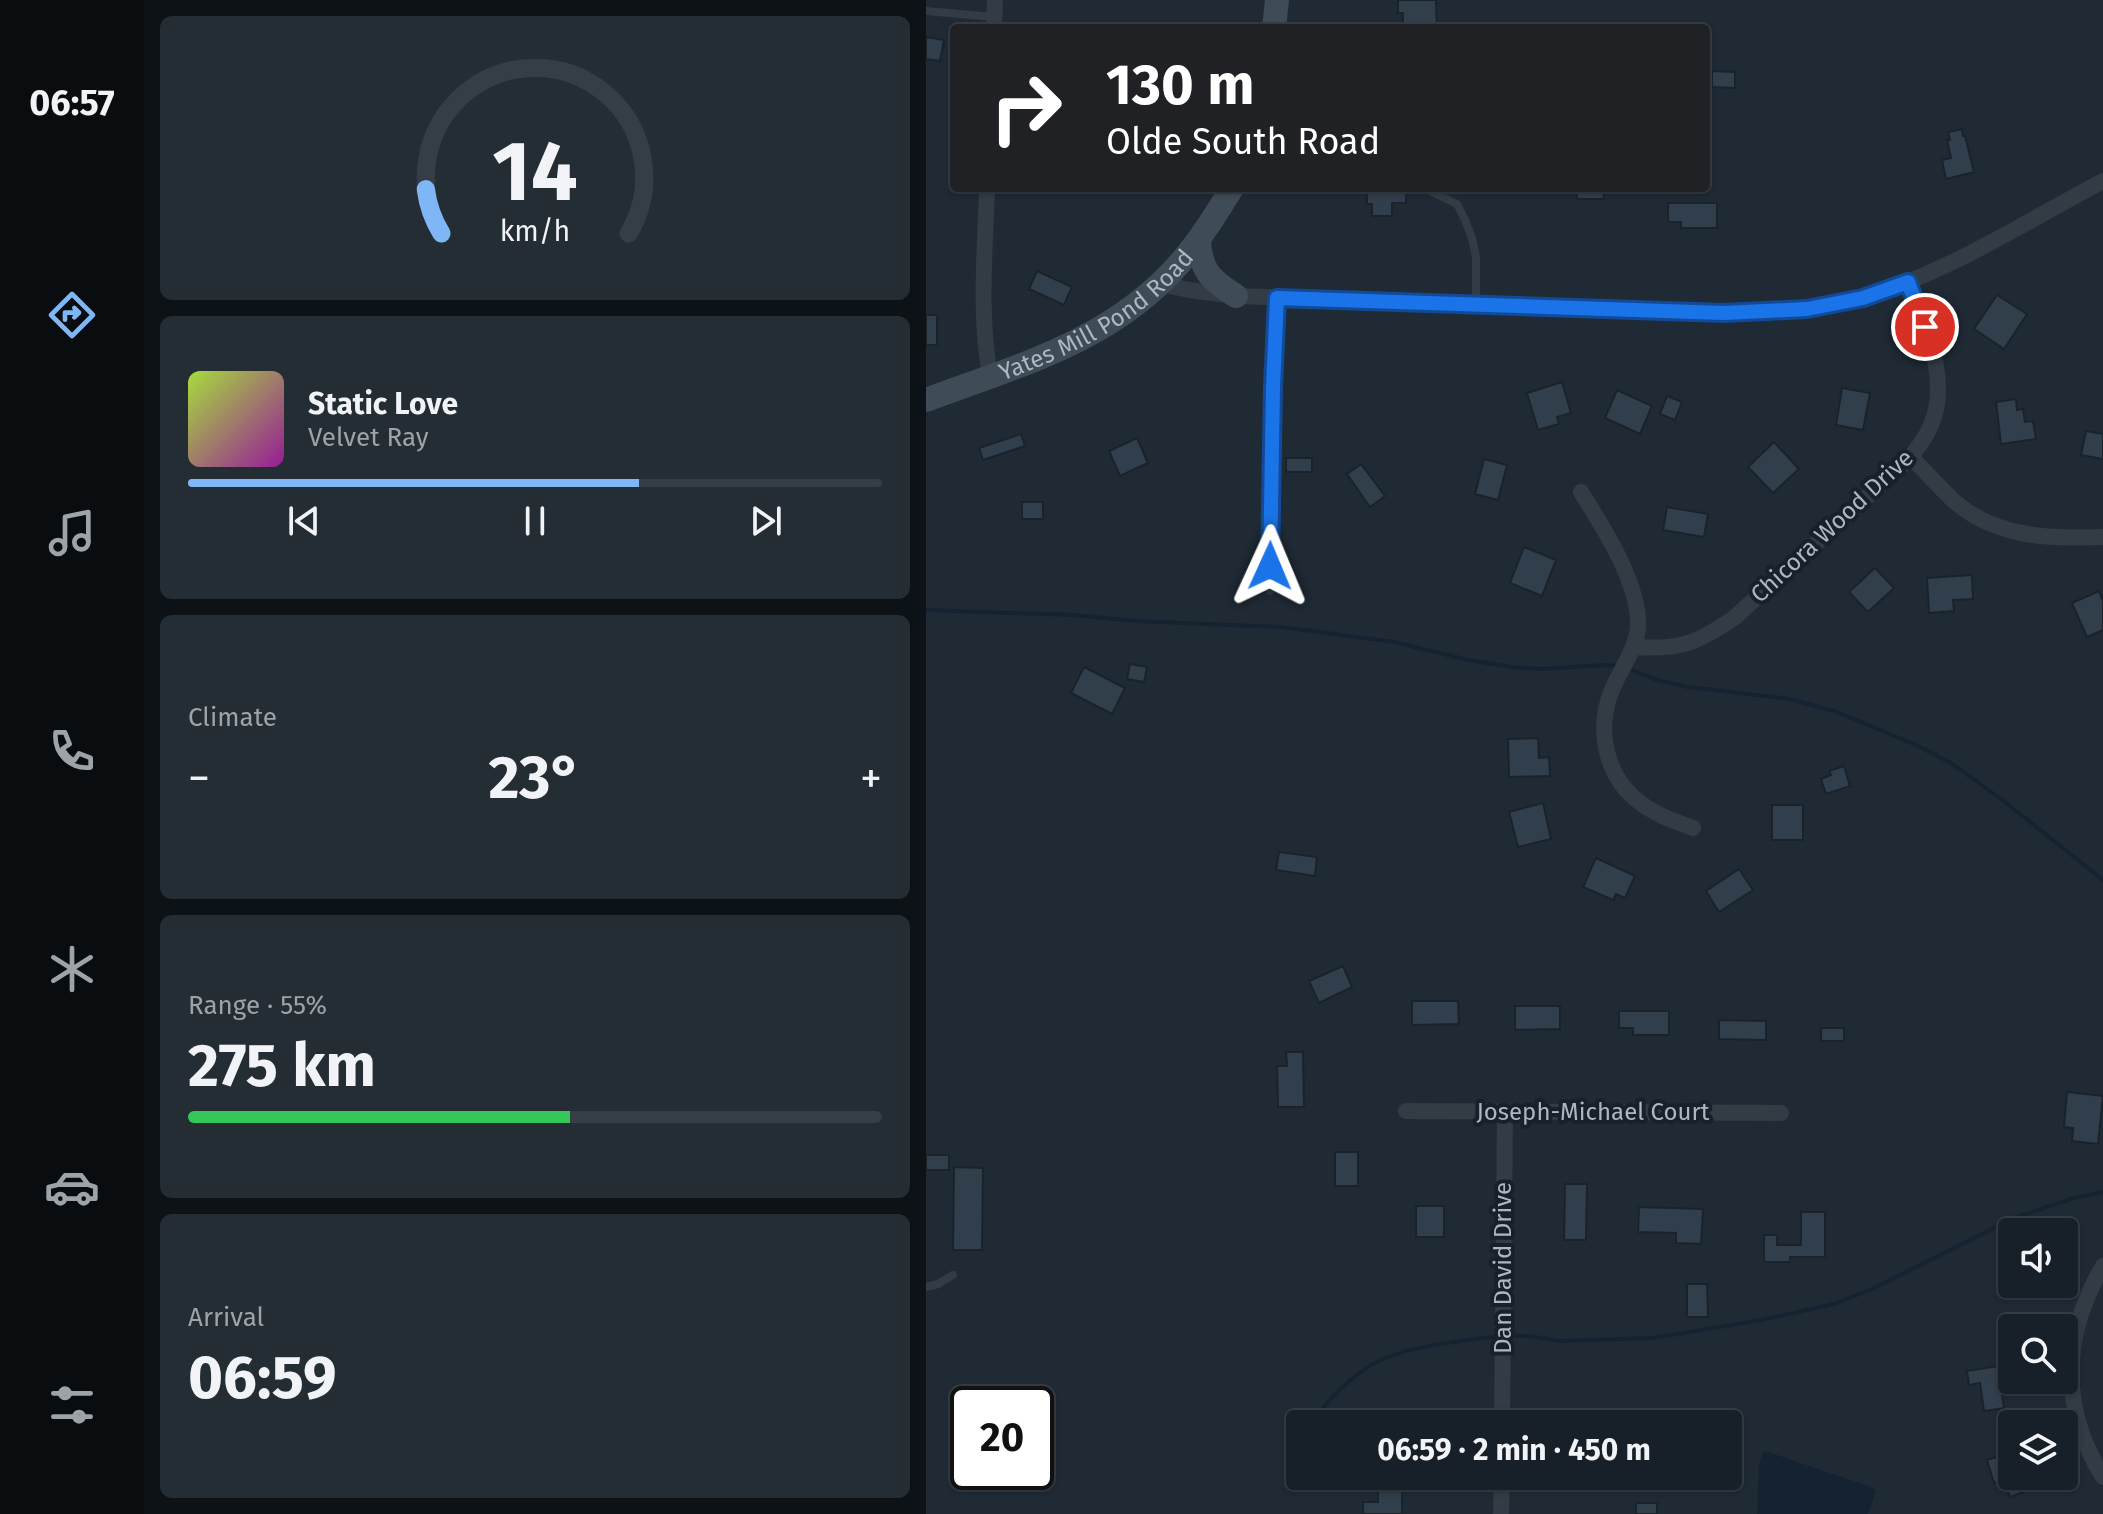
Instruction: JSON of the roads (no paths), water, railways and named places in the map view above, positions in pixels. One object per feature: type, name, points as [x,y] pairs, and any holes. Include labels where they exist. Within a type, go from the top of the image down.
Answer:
[{"type":"street","points":[[1274,24],[1277,0]]},
{"type":"street","points":[[1161,284],[1236,296],[1277,298],[1724,313],[1807,309],[1863,298],[1908,282],[1953,262],[2103,181]]},
{"type":"street","points":[[987,192],[983,318],[990,376]]},
{"type":"street","name":"Yates Mill Pond Road","points":[[926,400],[1044,357],[1099,331],[1132,309],[1161,284],[1199,240],[1229,192]]},
{"type":"street","points":[[1199,240],[1199,253],[1207,272],[1217,284],[1236,296]]},
{"type":"street","name":"Chicora Wood Drive","points":[[1633,647],[1662,649],[1686,645],[1712,634],[1734,618],[1911,457],[1931,426],[1937,406],[1937,373],[1925,327],[1908,282]]},
{"type":"street","points":[[1911,457],[1956,503],[1980,519],[2017,533],[2043,537],[2103,537]]},
{"type":"street","points":[[1581,492],[1622,565],[1635,601],[1638,627],[1633,647],[1610,696],[1603,724],[1607,755],[1617,778],[1636,800],[1657,813],[1693,828]]},
{"type":"street","name":"Joseph-Michael Court","points":[[1406,1111],[1781,1113]]},
{"type":"street","name":"Dan David Drive","points":[[1502,1410],[1505,1111]]},
{"type":"street","points":[[2103,1266],[2079,1314],[2070,1379],[2074,1408],[2084,1441],[2103,1477]]},
{"type":"street","points":[[1501,1514],[1502,1490]]},
{"type":"lane","points":[[926,11],[994,15]]},
{"type":"lane","points":[[1432,192],[1457,204],[1465,220],[1476,257],[1476,304]]},
{"type":"lane","points":[[1270,591],[1277,298]]},
{"type":"lane","points":[[926,1287],[953,1275]]},
{"type":"water","points":[[1765,1451],[1871,1487],[1876,1491],[1868,1514],[1757,1514],[1759,1465]]},
{"type":"waterway","points":[[926,610],[1281,627],[1395,642],[1511,667],[1619,666]]},
{"type":"waterway","points":[[1627,668],[1657,680],[1688,687],[1790,699],[1837,712],[1916,745],[1951,763],[2103,880]]},
{"type":"waterway","points":[[1509,1336],[1559,1341],[1653,1338],[1834,1304],[1872,1289],[2014,1218],[2103,1192]]},
{"type":"waterway","points":[[1322,1410],[1346,1383],[1386,1358],[1435,1345],[1500,1336]]}]
